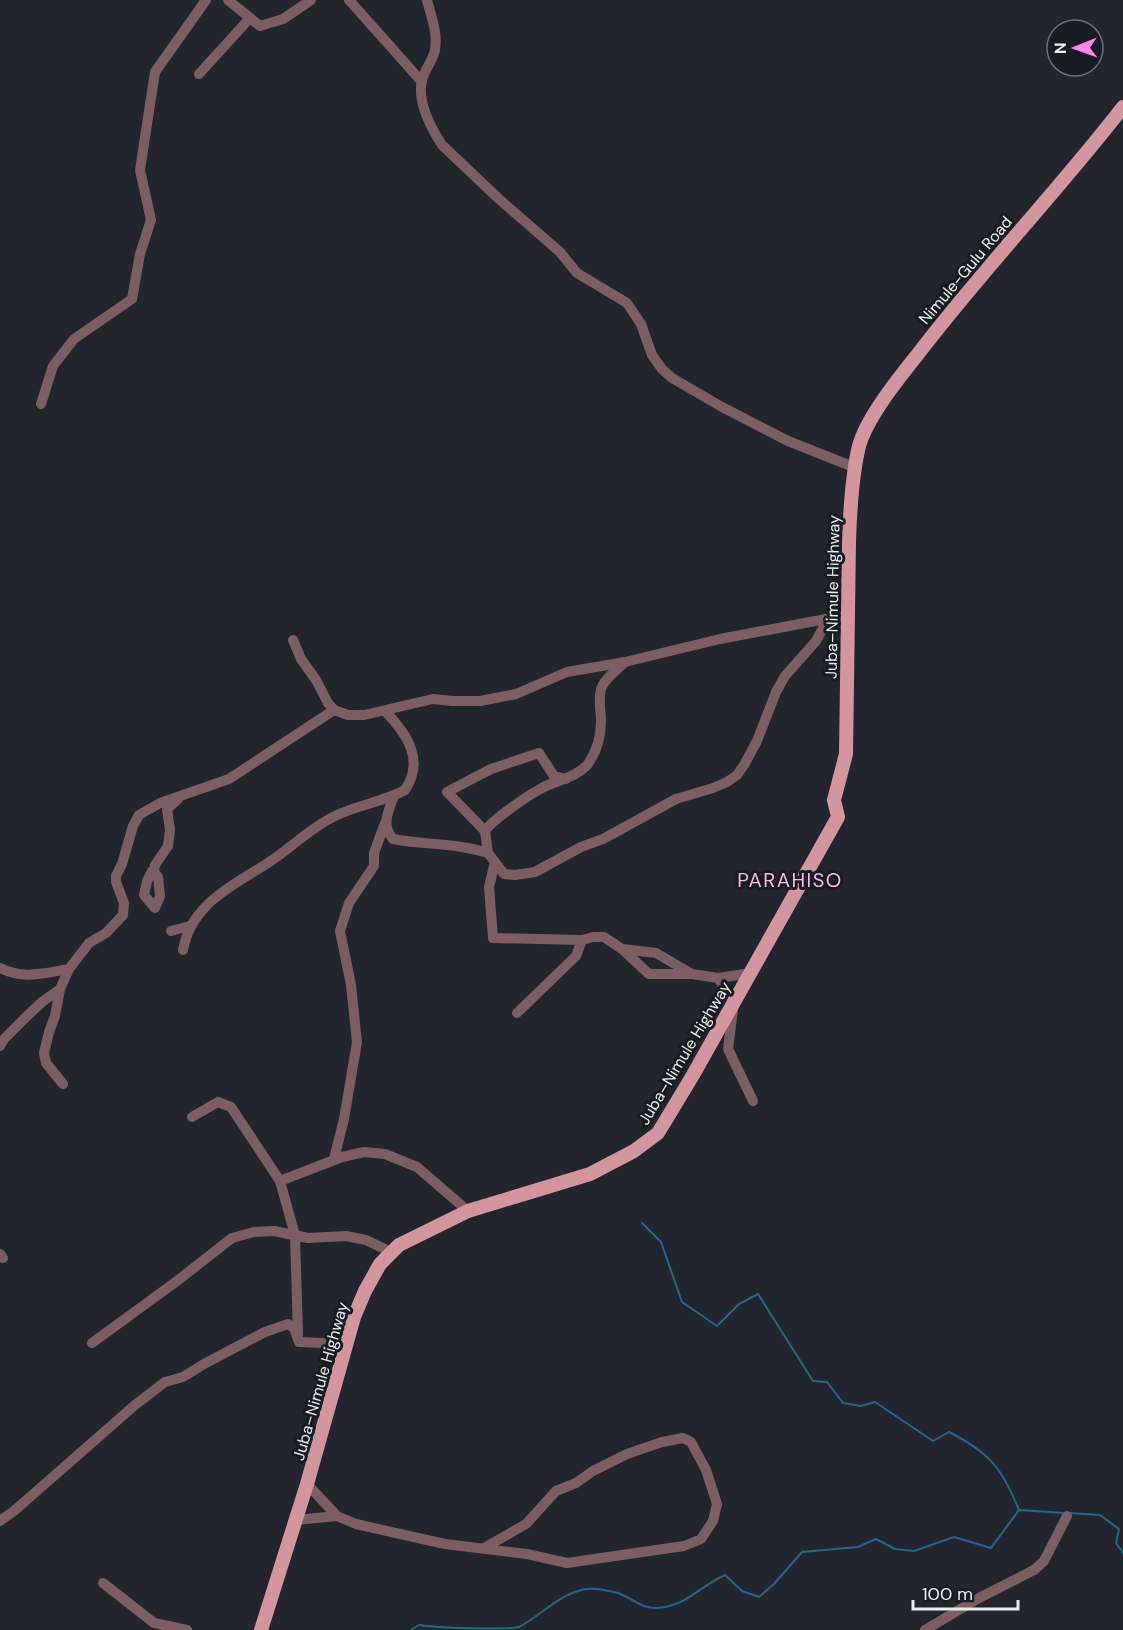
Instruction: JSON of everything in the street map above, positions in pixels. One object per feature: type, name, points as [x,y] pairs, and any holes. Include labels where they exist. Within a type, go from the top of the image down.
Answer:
[{"type":"main road","name":"Nimule-Gulu Road","points":[[856,468],[860,445],[872,418],[895,383],[941,324],[1093,146],[1123,107]]},
{"type":"main road","name":"Juba–Nimule Highway","points":[[261,1630],[307,1484],[345,1344],[365,1291],[380,1264],[399,1245],[468,1211],[590,1174],[615,1163],[658,1133],[838,817],[834,800],[846,754],[850,507],[856,468]]},
{"type":"street","points":[[41,404],[53,366],[74,339],[132,299],[140,254],[150,219],[140,170],[155,72],[206,0]]},
{"type":"street","points":[[228,0],[260,26],[283,19],[311,0]]},
{"type":"street","points":[[349,0],[422,82]]},
{"type":"street","points":[[427,0],[435,33],[435,52],[422,82],[423,103],[442,145],[560,252],[577,273],[627,303],[641,324],[652,355],[672,378],[717,405],[788,441],[856,468]]},
{"type":"street","points":[[199,74],[250,18]]},
{"type":"street","points":[[293,640],[301,659],[334,710],[348,715],[364,715],[433,699],[480,701],[516,694],[567,672],[625,662],[720,639],[848,615]]},
{"type":"street","points":[[566,779],[554,776],[539,753],[491,769],[447,792],[485,831],[488,853],[504,874],[535,872],[581,847],[603,839],[676,799],[727,782],[748,758],[776,692],[786,676],[816,641],[828,619]]},
{"type":"street","points":[[485,831],[491,822],[542,788],[566,779],[586,766],[598,747],[602,719],[598,705],[601,687],[625,662]]},
{"type":"street","points":[[63,1084],[46,1063],[44,1053],[60,989],[69,969],[89,943],[106,933],[123,915],[124,903],[116,876],[139,815],[160,803],[229,779],[334,710]]},
{"type":"street","points":[[183,950],[190,926],[214,897],[279,856],[307,832],[335,816],[405,790],[414,771],[409,741],[385,711]]},
{"type":"street","points":[[121,893],[129,899],[148,898],[155,908],[160,896],[158,878],[154,872],[158,860],[168,846],[170,830],[167,809],[180,796]]},
{"type":"street","points":[[334,1159],[344,1119],[357,1042],[351,985],[340,931],[349,903],[374,866],[374,853],[394,796]]},
{"type":"street","points":[[385,823],[387,832],[393,840],[469,847],[488,853]]},
{"type":"street","points":[[495,862],[489,887],[493,938],[582,940],[604,937],[622,949],[649,974],[692,974],[718,978],[751,973]]},
{"type":"street","points":[[171,931],[190,926]]},
{"type":"street","points":[[517,1013],[576,956],[582,940]]},
{"type":"street","points":[[622,949],[656,953],[692,974]]},
{"type":"street","points":[[0,968],[30,976],[69,969]]},
{"type":"street","points":[[718,978],[734,1002],[728,1048],[753,1101]]},
{"type":"street","points":[[0,1046],[24,1019],[60,989]]},
{"type":"street","points":[[192,1117],[218,1102],[231,1107],[280,1182],[296,1235],[299,1342],[345,1344]]},
{"type":"street","points":[[280,1182],[334,1159],[364,1152],[385,1154],[417,1167],[468,1211]]},
{"type":"street","points":[[92,1343],[232,1238],[254,1232],[274,1231],[308,1238],[346,1236],[366,1240],[391,1252]]},
{"type":"street","points":[[0,1521],[15,1511],[165,1382],[183,1377],[276,1327],[288,1324],[298,1335]]},
{"type":"street","points":[[307,1484],[337,1516],[356,1524],[445,1544],[527,1554],[567,1563],[684,1545],[701,1539],[713,1521],[717,1504],[705,1470],[691,1442],[683,1438],[662,1442],[627,1454],[593,1471],[576,1483],[556,1491],[526,1524],[484,1548]]},
{"type":"street","points":[[296,1520],[337,1516]]},
{"type":"street","points":[[925,1630],[979,1598],[1034,1570],[1044,1562],[1066,1516]]},
{"type":"street","points":[[103,1583],[127,1607],[154,1623],[187,1630]]},
{"type":"waterway","points":[[642,1223],[661,1242],[682,1302],[717,1326],[739,1304],[758,1294],[813,1381],[827,1382],[843,1403],[861,1406],[875,1402],[933,1441],[949,1432],[975,1447],[1000,1472],[1019,1510]]},
{"type":"waterway","points":[[411,1630],[419,1625],[470,1628],[519,1627],[559,1600],[586,1589],[618,1593],[651,1608],[665,1607],[681,1602],[725,1575],[742,1591],[759,1597],[774,1584],[802,1552],[858,1547],[876,1539],[895,1549],[914,1551],[954,1537],[991,1548],[1019,1510],[1064,1513]]},
{"type":"waterway","points":[[1069,1513],[1100,1515],[1119,1529],[1116,1543],[1123,1553]]},
{"type":"district","name":"PARAHISO","points":[[790,880]]}]
